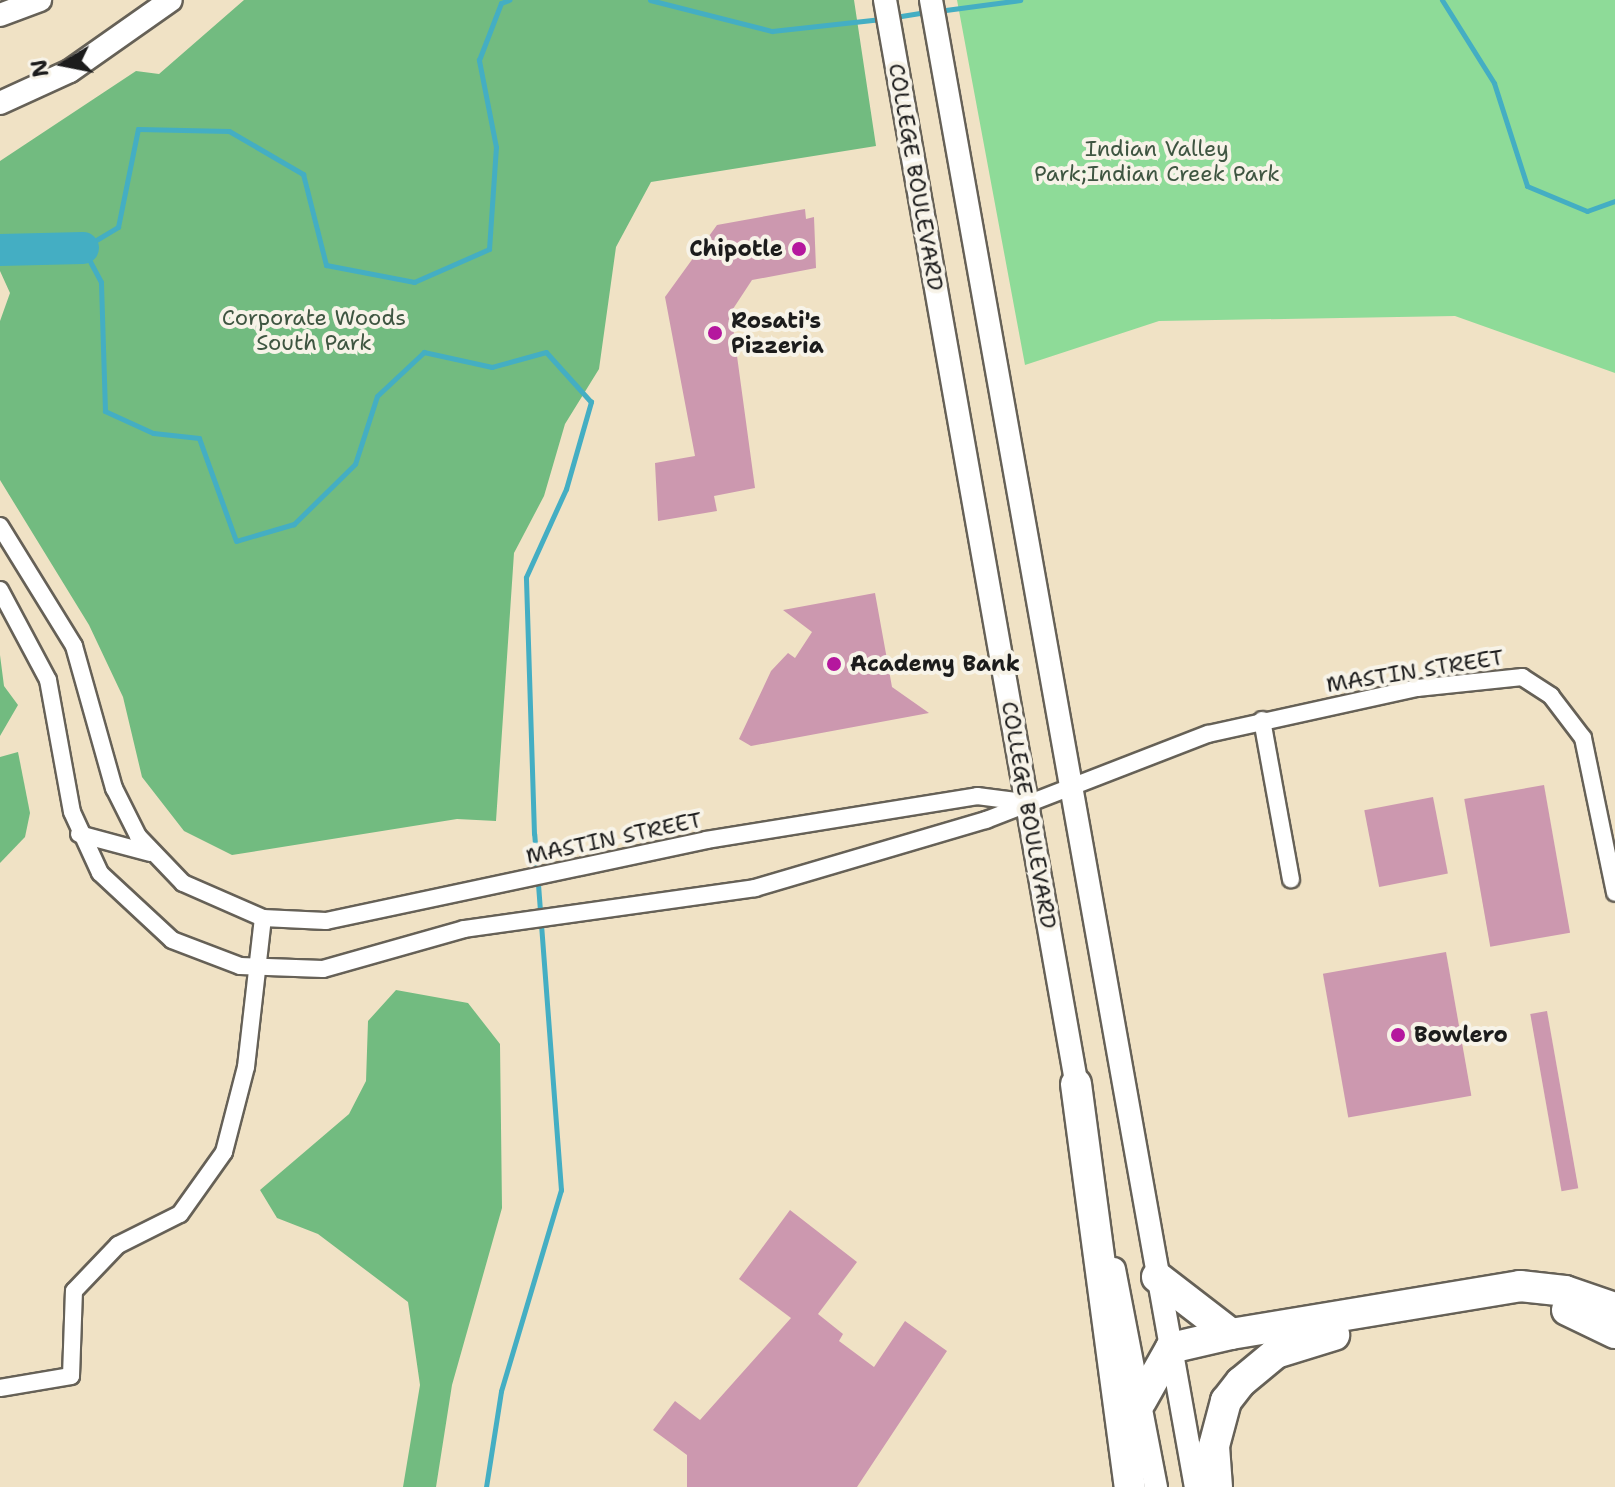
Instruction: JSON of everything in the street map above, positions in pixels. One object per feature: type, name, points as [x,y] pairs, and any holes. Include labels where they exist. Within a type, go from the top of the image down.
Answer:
[{"type":"highway","points":[[1076,1084],[1130,1487]]},
{"type":"highway","points":[[1157,1277],[1231,1334]]},
{"type":"highway","points":[[1141,1401],[1171,1348],[1231,1334],[1520,1286],[1565,1291],[1615,1308]]},
{"type":"highway","points":[[1217,1487],[1214,1446],[1226,1401],[1255,1367],[1299,1343],[1526,1305],[1573,1311],[1615,1333]]},
{"type":"main road","points":[[0,15],[40,0]]},
{"type":"main road","points":[[0,103],[70,71],[171,0]]},
{"type":"main road","name":"COLLEGE BOULEVARD","points":[[885,0],[1076,1084],[1156,1487]]},
{"type":"main road","name":"COLLEGE BOULEVARD","points":[[931,0],[1075,787],[1157,1277],[1196,1487]]},
{"type":"street","points":[[0,526],[74,646],[114,788],[151,853]]},
{"type":"street","name":"MASTIN STREET","points":[[0,590],[48,680],[79,834],[100,873],[152,926],[195,952],[257,968],[323,969],[511,922],[755,888],[1075,787],[1262,720],[1417,688],[1522,677],[1551,696],[1583,738],[1615,893]]},
{"type":"street","points":[[1262,720],[1291,879]]},
{"type":"street","name":"MASTIN STREET","points":[[151,853],[202,894],[263,918],[326,921],[464,889],[589,868],[706,840],[977,796],[1026,803]]},
{"type":"street","points":[[79,834],[151,853]]},
{"type":"street","points":[[0,1388],[71,1376],[74,1291],[118,1245],[180,1214],[205,1184],[236,1119],[263,918]]},
{"type":"green space","name":"Corporate Woods South Park","points":[[244,0],[854,0],[876,146],[651,182],[616,247],[599,369],[565,424],[544,496],[514,553],[496,821],[457,819],[232,855],[184,831],[142,777],[123,697],[89,625],[0,480],[0,321],[10,293],[0,271],[0,161],[136,71],[159,74]]},
{"type":"green space","name":"Indian Valley Park;Indian Creek Park","points":[[957,0],[1615,0],[1615,373],[1455,316],[1159,321],[1025,365]]},
{"type":"green space","points":[[0,655],[4,686],[18,705],[0,736]]},
{"type":"green space","points":[[18,752],[30,813],[25,837],[0,863],[0,757]]},
{"type":"green space","points":[[396,990],[468,1003],[500,1044],[502,1208],[452,1385],[436,1487],[403,1487],[420,1385],[408,1302],[318,1234],[277,1218],[260,1190],[349,1114],[366,1081],[368,1021]]},
{"type":"building","points":[[805,209],[806,219],[814,217],[816,268],[752,280],[731,312],[755,488],[714,496],[717,511],[658,521],[655,463],[695,456],[665,297],[717,225]]},
{"type":"building","name":"Academy Bank","points":[[875,593],[892,687],[929,713],[751,746],[739,739],[771,671],[788,653],[795,658],[812,632],[783,610]]},
{"type":"building","points":[[1544,785],[1570,933],[1490,947],[1464,799]]},
{"type":"building","points":[[1433,797],[1448,874],[1379,887],[1364,810]]},
{"type":"building","name":"Bowlero","points":[[1446,952],[1471,1096],[1348,1117],[1323,974]]},
{"type":"building","points":[[1547,1011],[1578,1188],[1562,1191],[1530,1014]]},
{"type":"building","points":[[790,1210],[857,1262],[818,1314],[843,1334],[839,1341],[874,1367],[905,1321],[947,1351],[857,1487],[687,1487],[687,1455],[653,1430],[675,1401],[700,1420],[791,1318],[739,1279]]},
{"type":"waterway","points":[[486,1487],[501,1391],[561,1190],[534,834],[526,577],[566,489],[591,402],[546,352],[492,367],[424,352],[377,396],[355,464],[294,524],[236,541],[199,438],[153,433],[105,411],[101,282],[83,248],[118,227],[138,129],[229,131],[303,174],[326,265],[414,282],[489,249],[496,147],[479,60],[501,3],[509,0]]},
{"type":"waterway","points":[[650,0],[772,31],[881,19]]},
{"type":"waterway","points":[[938,11],[1020,0]]},
{"type":"waterway","points":[[1442,0],[1494,83],[1527,186],[1587,211],[1615,201]]},
{"type":"waterway","points":[[895,17],[928,12]]},
{"type":"waterway","points":[[0,250],[83,248]]},
{"type":"place","name":"Chipotle","points":[[799,249]]},
{"type":"place","name":"Rosati's Pizzeria","points":[[715,333]]},
{"type":"place","name":"Academy Bank","points":[[834,664]]},
{"type":"place","name":"Bowlero","points":[[1398,1035]]}]
